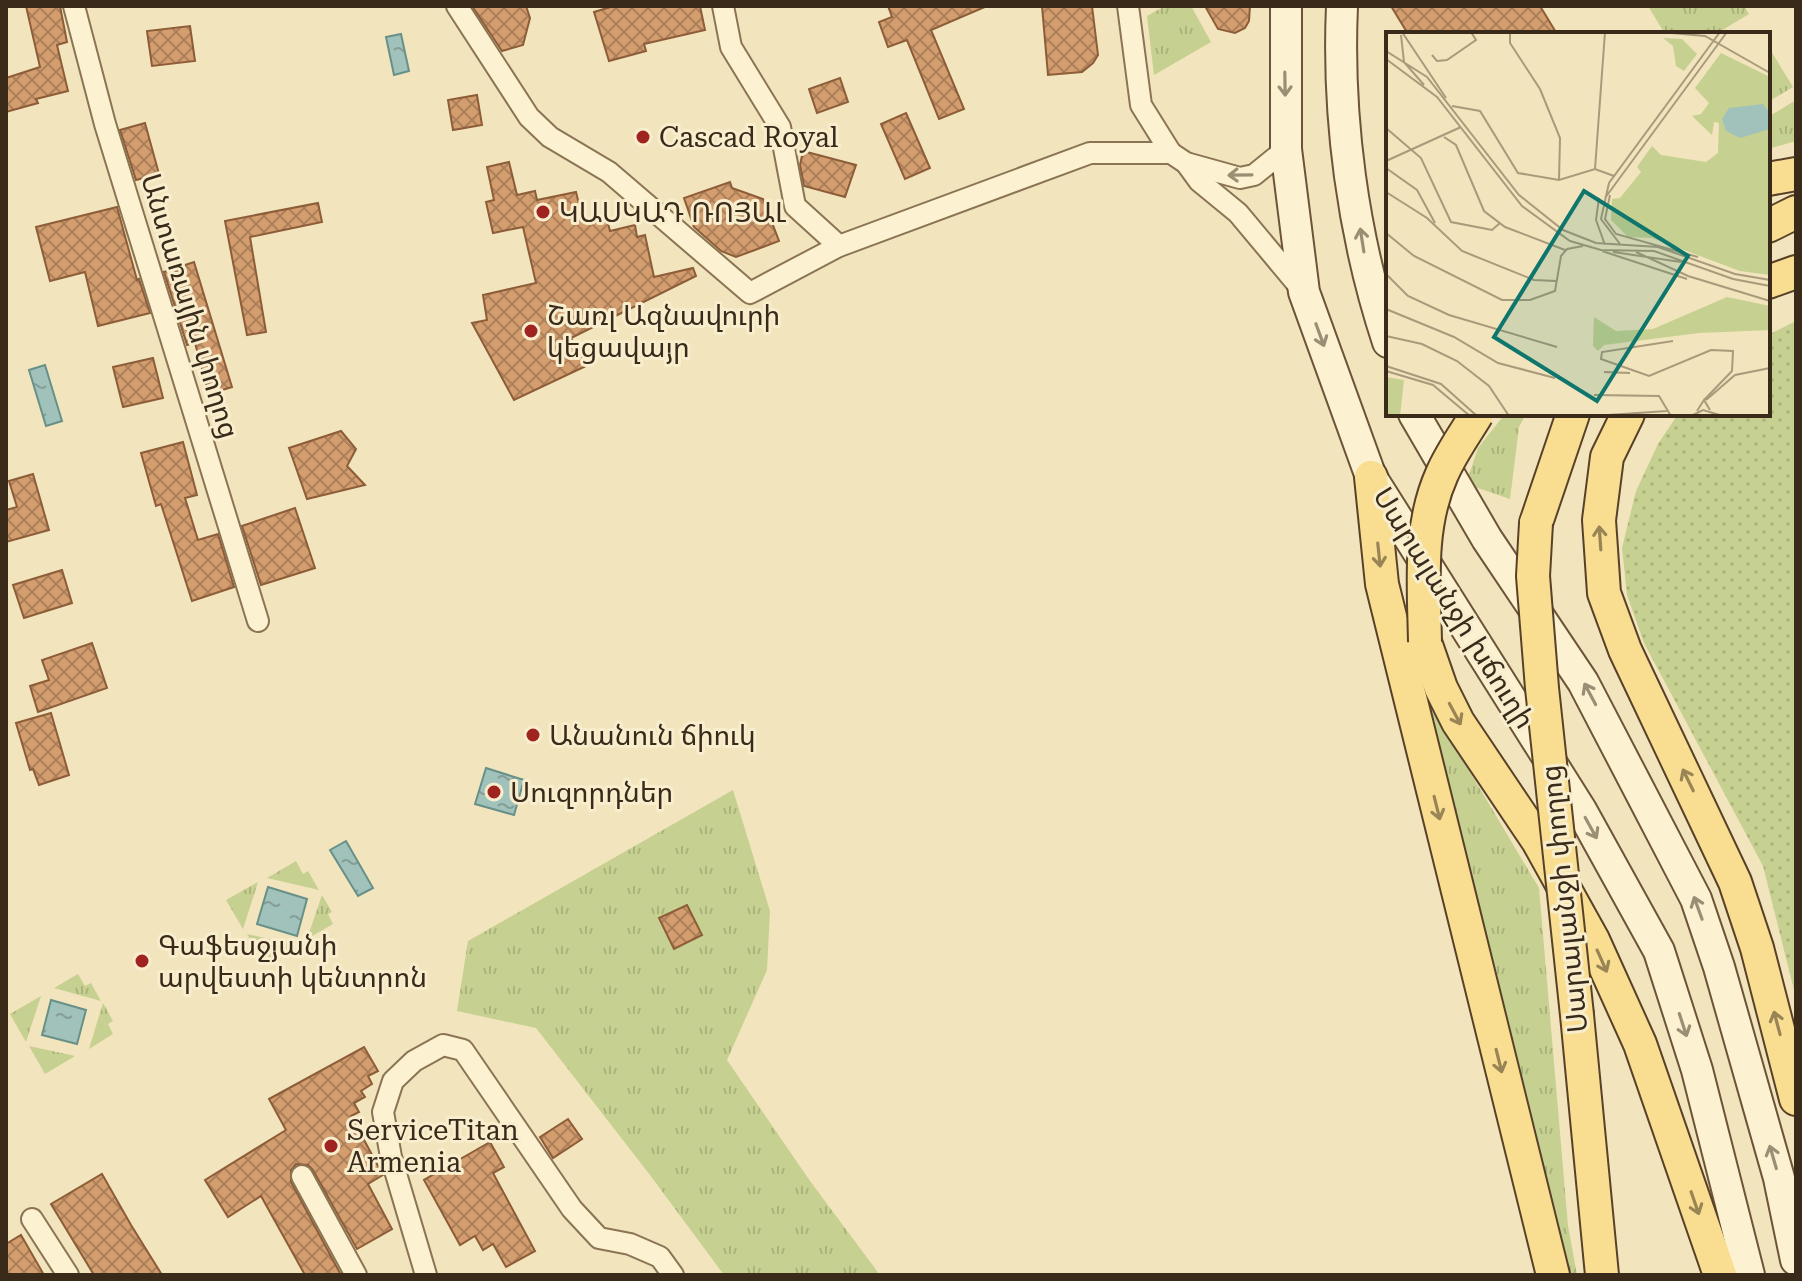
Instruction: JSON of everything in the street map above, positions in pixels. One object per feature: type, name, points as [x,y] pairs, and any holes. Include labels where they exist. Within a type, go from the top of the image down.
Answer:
[{"type":"main road","name":"Սարալանջի խճուղի","points":[[1286,6],[1286,149],[1304,292],[1371,477],[1581,810],[1659,951],[1697,1070],[1749,1275]]},
{"type":"main road","points":[[1342,6],[1350,168],[1369,285],[1386,336]]},
{"type":"main road","points":[[1770,179],[1796,174]]},
{"type":"main road","points":[[1770,225],[1796,212]]},
{"type":"main road","points":[[1770,281],[1796,272]]},
{"type":"main road","points":[[1415,416],[1487,539],[1583,682],[1696,899],[1719,967],[1775,1163],[1796,1260]]},
{"type":"main road","points":[[1476,416],[1442,474],[1430,514],[1423,554],[1425,642],[1441,688],[1458,722],[1538,841],[1593,940],[1640,1044],[1720,1275]]},
{"type":"main road","name":"Սարալանջի փողոց","points":[[1572,416],[1536,523],[1533,576],[1602,1275]]},
{"type":"main road","points":[[1627,416],[1607,457],[1599,520],[1604,593],[1625,650],[1735,882],[1757,948],[1796,1099]]},
{"type":"main road","points":[[1371,477],[1382,584],[1553,1275]]},
{"type":"street","name":"Անտառային փողոց","points":[[74,6],[105,124],[258,621]]},
{"type":"street","points":[[457,6],[529,117],[550,137],[609,172],[750,293],[839,246],[1090,153],[1178,158],[1240,178],[1254,175],[1286,149]]},
{"type":"street","points":[[723,6],[731,47],[780,127],[795,206],[839,246]]},
{"type":"street","points":[[1128,6],[1141,105],[1178,158],[1199,181],[1238,213],[1304,292]]},
{"type":"street","points":[[426,1275],[392,1159],[383,1112],[393,1081],[414,1061],[443,1045],[463,1050],[572,1209],[599,1238],[630,1244],[660,1257],[673,1275]]},
{"type":"street","points":[[302,1176],[356,1275]]},
{"type":"street","points":[[32,1219],[68,1275]]},
{"type":"green space","points":[[1165,6],[1191,6],[1211,42],[1154,75],[1147,16]]},
{"type":"green space","points":[[1648,6],[1744,6],[1749,14],[1719,32],[1664,32]]},
{"type":"green space","points":[[1770,49],[1793,87],[1770,101]]},
{"type":"green space","points":[[1796,100],[1796,141],[1770,148],[1770,116]]},
{"type":"green space","points":[[1796,321],[1796,998],[1763,866],[1644,643],[1627,595],[1622,548],[1636,491],[1658,444],[1677,416],[1770,416],[1770,334]]},
{"type":"green space","points":[[1503,416],[1525,416],[1519,427],[1510,499],[1466,484],[1478,448]]},
{"type":"green space","points":[[1429,693],[1445,730],[1539,888],[1568,1226],[1577,1275],[1568,1275],[1424,711]]},
{"type":"green space","points":[[733,790],[770,911],[767,970],[727,1060],[810,1181],[880,1275],[724,1275],[536,1028],[457,1011],[468,941]]},
{"type":"green space","points":[[296,861],[303,874],[308,871],[319,890],[267,878]]},
{"type":"green space","points":[[258,882],[243,929],[226,900]]},
{"type":"green space","points":[[322,895],[332,912],[328,914],[333,924],[307,939]]},
{"type":"green space","points":[[247,934],[295,945],[263,963]]},
{"type":"green space","points":[[78,974],[85,986],[91,983],[101,1001],[54,988]]},
{"type":"green space","points":[[41,996],[26,1042],[10,1014]]},
{"type":"green space","points":[[103,1003],[113,1021],[108,1024],[113,1034],[89,1049]]},
{"type":"green space","points":[[29,1046],[75,1056],[45,1074]]},
{"type":"water","points":[[401,34],[409,71],[394,75],[386,37]]},
{"type":"water","points":[[45,365],[62,421],[46,426],[29,370]]},
{"type":"water","points":[[486,768],[524,780],[514,815],[475,804]]},
{"type":"water","points":[[346,841],[373,888],[358,896],[330,850]]},
{"type":"water","points":[[268,887],[307,899],[297,936],[257,924]]},
{"type":"water","points":[[51,1000],[86,1010],[77,1044],[42,1035]]},
{"type":"building","points":[[26,6],[60,6],[67,42],[57,45],[68,91],[36,99],[38,103],[6,112],[6,78],[40,67]]},
{"type":"building","points":[[472,6],[526,6],[530,18],[523,45],[502,51]]},
{"type":"building","points":[[614,6],[700,6],[705,30],[644,44],[646,51],[609,61],[594,12]]},
{"type":"building","points":[[888,6],[987,6],[931,30],[964,109],[939,119],[907,40],[888,47],[879,22],[892,17]]},
{"type":"building","points":[[1042,6],[1092,6],[1098,55],[1082,72],[1048,75]]},
{"type":"building","points":[[1205,6],[1250,6],[1249,21],[1245,28],[1235,33],[1218,29]]},
{"type":"building","points":[[1391,6],[1540,6],[1556,32],[1407,32]]},
{"type":"building","points":[[190,26],[195,61],[152,66],[147,31]]},
{"type":"building","points":[[840,78],[848,102],[817,113],[809,89]]},
{"type":"building","points":[[477,95],[482,125],[453,130],[448,100]]},
{"type":"building","points":[[906,113],[930,168],[905,179],[881,124]]},
{"type":"building","points":[[145,123],[159,174],[136,180],[120,130]]},
{"type":"building","points":[[803,151],[856,165],[845,197],[804,186],[800,165]]},
{"type":"building","points":[[509,162],[517,195],[535,191],[537,200],[576,192],[583,221],[606,216],[610,231],[635,225],[637,237],[645,235],[654,277],[693,268],[696,276],[571,338],[586,366],[514,400],[472,323],[487,320],[483,295],[536,283],[523,227],[493,233],[486,202],[494,200],[487,167]]},
{"type":"building","points":[[730,182],[732,188],[763,199],[779,241],[736,257],[721,251],[694,227],[684,198]]},
{"type":"building","points":[[318,203],[322,222],[250,237],[266,332],[247,335],[225,221]]},
{"type":"building","points":[[117,207],[137,280],[150,313],[98,326],[85,272],[50,281],[36,227]]},
{"type":"building","points":[[194,262],[232,387],[209,394],[195,343],[187,345],[164,272]]},
{"type":"building","points":[[153,358],[163,398],[123,407],[113,367]]},
{"type":"building","points":[[341,431],[356,449],[347,466],[365,485],[307,499],[289,448]]},
{"type":"building","points":[[183,442],[197,495],[185,498],[198,540],[218,534],[234,587],[192,601],[161,504],[156,506],[141,453]]},
{"type":"building","points":[[33,474],[49,530],[6,542],[6,510],[17,507],[9,481]]},
{"type":"building","points":[[295,508],[315,568],[261,585],[242,526]]},
{"type":"building","points":[[62,570],[72,603],[24,618],[13,585]]},
{"type":"building","points":[[92,643],[107,688],[38,712],[30,686],[49,680],[42,660]]},
{"type":"building","points":[[51,713],[69,775],[39,785],[33,769],[30,770],[16,723]]},
{"type":"building","points":[[687,905],[702,935],[674,949],[659,918]]},
{"type":"building","name":"ServiceTitan Armenia","points":[[364,1047],[378,1071],[368,1076],[372,1084],[361,1091],[365,1097],[354,1103],[359,1112],[351,1116],[383,1175],[368,1184],[392,1229],[357,1249],[313,1170],[308,1165],[296,1164],[291,1170],[291,1182],[341,1275],[305,1275],[261,1196],[228,1217],[205,1180],[286,1130],[269,1099]]},
{"type":"building","points":[[568,1119],[582,1139],[553,1158],[540,1137]]},
{"type":"building","points":[[490,1142],[504,1167],[493,1173],[535,1251],[506,1267],[493,1244],[483,1250],[475,1236],[460,1245],[424,1180]]},
{"type":"building","points":[[102,1174],[162,1275],[94,1275],[51,1204]]},
{"type":"building","points":[[21,1235],[44,1275],[6,1275],[6,1244]]},
{"type":"place","name":"Cascad Royal","points":[[643,137]]},
{"type":"place","name":"ԿԱՍԿԱԴ ՌՈՅԱԼ","points":[[543,212]]},
{"type":"place","name":"Շառլ Ազնավուրի կեցավայր","points":[[531,331]]},
{"type":"place","name":"Անանուն ճիուկ","points":[[533,735]]},
{"type":"place","name":"Սուզորդներ","points":[[494,792]]},
{"type":"place","name":"Գաֆեսջյանի արվեստի կենտրոն","points":[[142,961]]},
{"type":"place","name":"ServiceTitan Armenia","points":[[331,1146]]}]
